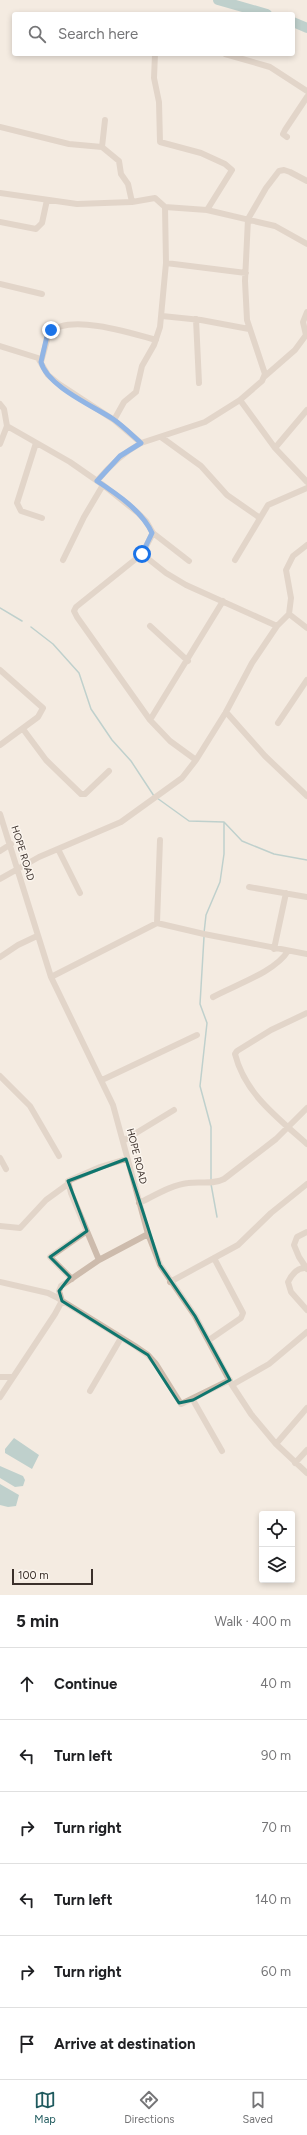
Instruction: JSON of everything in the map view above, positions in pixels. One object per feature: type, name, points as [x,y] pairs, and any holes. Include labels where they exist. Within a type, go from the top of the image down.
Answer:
[{"type":"street","points":[[156,56],[154,78],[159,102],[160,142],[201,152],[225,164],[232,170],[207,210]]},
{"type":"street","points":[[232,56],[270,67],[307,91]]},
{"type":"street","points":[[287,137],[283,134],[285,130],[307,97]]},
{"type":"street","points":[[102,147],[106,120]]},
{"type":"street","points":[[0,127],[70,144],[102,147],[120,160],[121,174],[128,184],[132,202]]},
{"type":"street","points":[[264,377],[250,329],[246,308],[248,219],[266,188],[279,171],[290,172],[307,181]]},
{"type":"street","points":[[0,194],[77,204],[132,202],[155,198],[165,207],[207,210],[275,226],[307,244]]},
{"type":"street","points":[[0,222],[36,229],[42,223],[47,200]]},
{"type":"street","points":[[114,420],[124,402],[135,394],[142,366],[156,340],[162,316],[166,263],[165,207]]},
{"type":"street","points":[[166,263],[246,273]]},
{"type":"street","points":[[0,284],[42,294]]},
{"type":"street","points":[[97,481],[120,456],[141,443],[205,422],[240,400],[295,350],[306,335],[303,322],[307,314]]},
{"type":"street","points":[[162,316],[196,319],[250,329]]},
{"type":"street","points":[[196,319],[199,384]]},
{"type":"street","points":[[41,362],[49,333],[60,327],[70,325],[117,329],[156,340]]},
{"type":"street","points":[[0,346],[32,354],[38,358],[48,375],[59,384],[114,420],[141,443]]},
{"type":"street","points":[[240,400],[275,448],[307,482]]},
{"type":"street","points":[[0,404],[4,409],[7,426],[0,444]]},
{"type":"street","points":[[275,448],[307,410]]},
{"type":"street","points":[[7,426],[70,462],[103,485],[138,513],[146,521],[152,533],[189,561]]},
{"type":"street","points":[[162,437],[201,466],[210,478],[236,502],[260,518]]},
{"type":"street","points":[[36,443],[17,502],[21,511],[42,518]]},
{"type":"street","points":[[63,560],[84,517],[103,485]]},
{"type":"street","points":[[235,560],[268,505],[307,488]]},
{"type":"street","points":[[152,533],[142,554],[76,607],[74,611],[100,651],[150,720],[170,741],[196,760]]},
{"type":"street","points":[[0,879],[18,868],[81,838],[112,827],[131,816],[155,796],[179,781],[196,760],[226,712],[244,676],[277,626],[289,614],[291,598],[286,570],[293,556],[307,545]]},
{"type":"street","points":[[142,554],[166,573],[186,585],[277,626]]},
{"type":"street","points":[[150,720],[188,661],[223,601]]},
{"type":"street","points":[[289,614],[307,628]]},
{"type":"street","points":[[150,626],[165,642],[188,661]]},
{"type":"street","points":[[0,670],[43,708],[40,715],[23,729],[0,744]]},
{"type":"street","points":[[278,723],[307,680]]},
{"type":"street","points":[[226,712],[265,756],[307,796]]},
{"type":"street","points":[[23,729],[46,760],[81,794],[85,794],[109,771]]},
{"type":"street","name":"HOPE ROAD","points":[[0,814],[11,844],[37,936],[51,977],[113,1105],[123,1141],[126,1159],[148,1234],[160,1265],[209,1340],[231,1382],[252,1414],[276,1444],[307,1473]]},
{"type":"street","points":[[157,923],[160,840]]},
{"type":"street","points":[[0,850],[11,844]]},
{"type":"street","points":[[58,849],[80,893]]},
{"type":"street","points":[[249,887],[307,897]]},
{"type":"street","points":[[274,949],[286,894]]},
{"type":"street","points":[[51,977],[157,923],[288,952],[307,954]]},
{"type":"street","points":[[0,957],[18,945],[37,936]]},
{"type":"street","points":[[213,997],[273,967],[283,959],[288,952]]},
{"type":"street","points":[[307,1013],[271,1030],[237,1050],[236,1054],[246,1079],[258,1098],[272,1113],[307,1144]]},
{"type":"street","points":[[102,1080],[197,1035]]},
{"type":"street","points":[[0,1076],[30,1106],[59,1156]]},
{"type":"street","points":[[139,1203],[179,1185],[188,1183],[215,1184],[224,1179],[252,1159],[307,1108]]},
{"type":"street","points":[[123,1141],[174,1110]]},
{"type":"street","points":[[0,1158],[6,1169]]},
{"type":"street","points":[[0,1226],[15,1229],[20,1228],[41,1205],[68,1184],[71,1178],[126,1159]]},
{"type":"street","points":[[68,1184],[99,1260]]},
{"type":"street","points":[[170,1282],[238,1245],[270,1213],[307,1184]]},
{"type":"street","points":[[72,1278],[50,1257],[87,1231]]},
{"type":"street","points":[[307,1232],[297,1237],[294,1245],[306,1268],[299,1268],[288,1282],[291,1292],[307,1310]]},
{"type":"street","points":[[48,1293],[99,1260],[148,1234]]},
{"type":"street","points":[[209,1340],[241,1318],[243,1312],[214,1258]]},
{"type":"street","points":[[0,1282],[48,1293],[62,1300],[121,1338],[152,1360],[163,1374],[179,1403],[193,1400],[269,1364],[307,1334]]},
{"type":"street","points":[[0,1397],[55,1314],[62,1300],[59,1291],[61,1286]]},
{"type":"street","points":[[90,1391],[121,1338]]},
{"type":"street","points":[[0,1377],[12,1378]]},
{"type":"street","points":[[193,1400],[222,1451]]},
{"type":"street","points":[[276,1444],[307,1408]]},
{"type":"street","points":[[295,1463],[307,1450]]},
{"type":"highlighted area","points":[[126,1159],[160,1265],[195,1316],[230,1380],[193,1400],[179,1403],[148,1355],[62,1301],[59,1291],[70,1277],[50,1257],[87,1231],[68,1181]]},
{"type":"water","points":[[14,1438],[39,1455],[32,1469],[5,1453],[5,1449]]},
{"type":"water","points":[[0,1466],[23,1476],[25,1480],[23,1486],[15,1487],[0,1478]]},
{"type":"water","points":[[0,1484],[19,1495],[16,1506],[8,1507],[0,1505]]},
{"type":"waterway","points":[[218,0],[260,12]]},
{"type":"waterway","points":[[295,23],[307,28]]},
{"type":"waterway","points":[[0,608],[22,621]]},
{"type":"waterway","points":[[31,627],[53,644],[79,673],[91,709],[112,740],[131,761],[154,796]]},
{"type":"waterway","points":[[157,798],[189,821],[224,822],[242,841],[274,854],[307,860]]},
{"type":"waterway","points":[[204,933],[206,915],[220,882],[224,854],[224,822]]},
{"type":"waterway","points":[[204,937],[200,1004],[207,1023],[200,1086],[211,1127],[211,1180]]},
{"type":"waterway","points":[[211,1184],[217,1217]]},
{"type":"route","points":[[51,330],[47,336],[41,362],[48,375],[71,393],[114,420],[141,443],[120,456],[109,466],[97,481],[129,505],[146,521],[152,533],[142,554]]}]
